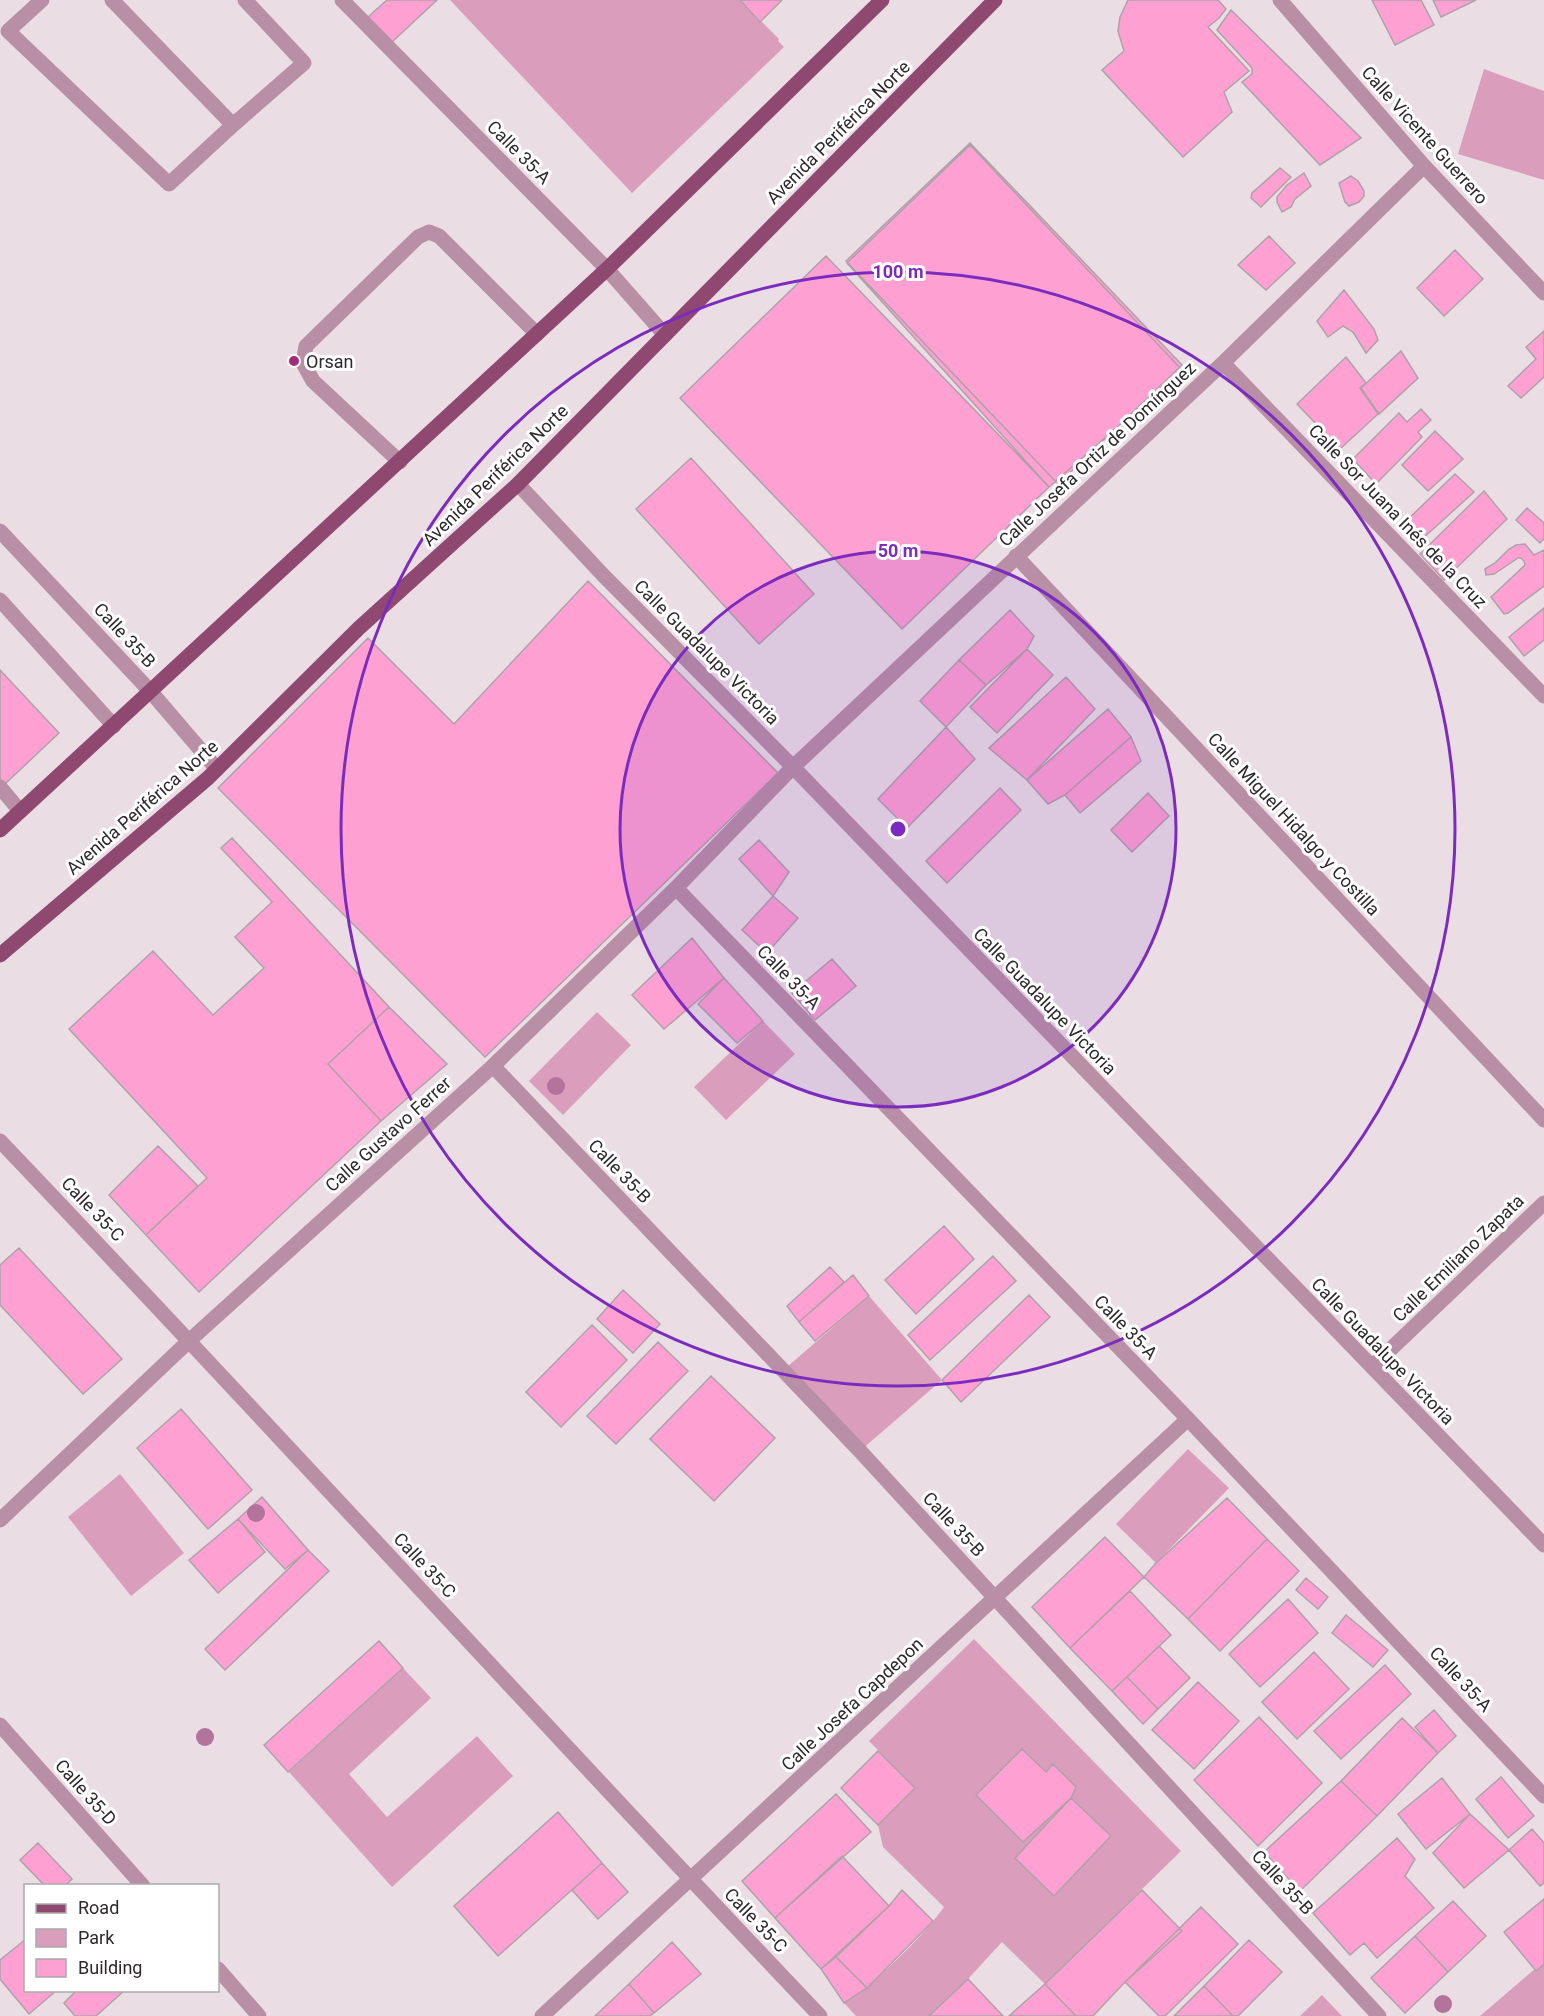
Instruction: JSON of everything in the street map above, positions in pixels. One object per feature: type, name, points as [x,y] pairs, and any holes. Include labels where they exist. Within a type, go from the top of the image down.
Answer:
[{"type":"main road","points":[[0,830],[607,269],[882,0]]},
{"type":"main road","name":"Avenida Periférica Norte","points":[[0,955],[217,770],[359,628],[518,484],[995,0]]},
{"type":"street","points":[[42,0],[8,31],[169,184],[232,125],[304,63],[244,0]]},
{"type":"street","points":[[112,0],[232,125]]},
{"type":"street","name":"Calle 35-A","points":[[342,0],[607,269],[665,335]]},
{"type":"street","name":"Calle Vicente Guerrero","points":[[1280,0],[1424,166],[1544,293]]},
{"type":"street","name":"Calle Josefa Ortiz de Domínguez","points":[[793,767],[1223,363],[1424,166]]},
{"type":"street","points":[[400,462],[314,381],[303,363],[306,346],[418,237],[429,232],[440,236],[537,334]]},
{"type":"street","name":"Calle Sor Juana Inés de la Cruz","points":[[1223,363],[1544,696]]},
{"type":"street","name":"Calle Guadalupe Victoria","points":[[518,484],[603,575],[793,767],[1544,1545]]},
{"type":"street","name":"Calle 35-B","points":[[0,531],[151,692],[217,770]]},
{"type":"street","name":"Calle Miguel Hidalgo y Costilla","points":[[1016,556],[1544,1119]]},
{"type":"street","points":[[0,600],[114,726]]},
{"type":"street","name":"Calle Gustavo Ferrer","points":[[0,1520],[190,1340],[493,1066],[676,888],[793,767]]},
{"type":"street","points":[[0,787],[21,810]]},
{"type":"street","name":"Calle 35-A","points":[[676,888],[1188,1419],[1544,1796]]},
{"type":"street","name":"Calle 35-B","points":[[493,1066],[860,1451],[1379,2016]]},
{"type":"street","name":"Calle 35-C","points":[[0,1141],[190,1340],[820,2016]]},
{"type":"street","name":"Calle Emiliano Zapata","points":[[1372,1367],[1544,1203]]},
{"type":"street","name":"Calle Josefa Capdepon","points":[[542,2016],[1188,1419]]},
{"type":"street","name":"Calle 35-D","points":[[0,1725],[141,1884]]},
{"type":"street","points":[[219,1970],[259,2016]]},
{"type":"green space","points":[[450,0],[740,0],[779,39],[778,41],[784,47],[632,193]]},
{"type":"green space","points":[[1484,69],[1544,91],[1544,180],[1458,154]]},
{"type":"green space","points":[[597,1012],[631,1045],[563,1115],[529,1081]]},
{"type":"green space","points":[[763,1021],[795,1054],[726,1120],[694,1087]]},
{"type":"green space","points":[[869,1296],[942,1380],[860,1451],[787,1367]]},
{"type":"green space","points":[[1188,1449],[1229,1488],[1156,1563],[1116,1524]]},
{"type":"green space","points":[[120,1474],[184,1553],[131,1596],[68,1517]]},
{"type":"green space","points":[[974,1639],[1181,1851],[1045,1984],[1002,1942],[929,2016],[856,2016],[844,2003],[898,1959],[944,1907],[883,1847],[878,1825],[915,1788],[869,1741]]},
{"type":"green space","points":[[403,1668],[431,1698],[349,1774],[387,1817],[477,1736],[513,1776],[392,1887],[289,1772]]},
{"type":"green space","points":[[1544,1961],[1544,2016],[1480,2016]]},
{"type":"green space","points":[[1322,1995],[1342,2016],[1300,2016]]},
{"type":"building","points":[[387,0],[437,0],[391,43],[368,17]]},
{"type":"building","points":[[740,0],[782,0],[760,22]]},
{"type":"building","points":[[1128,0],[1218,0],[1226,9],[1208,27],[1249,71],[1224,92],[1232,112],[1183,157],[1102,70],[1124,51],[1118,31],[1120,17]]},
{"type":"building","points":[[1372,0],[1421,0],[1434,25],[1395,45]]},
{"type":"building","points":[[1433,0],[1476,0],[1441,17]]},
{"type":"building","points":[[1231,10],[1361,138],[1320,165],[1242,82],[1252,74],[1252,68],[1217,30]]},
{"type":"building","points":[[970,143],[1182,365],[1058,484],[846,261]]},
{"type":"building","points":[[970,145],[1182,370],[1049,487],[847,263]]},
{"type":"building","points":[[1280,168],[1291,177],[1261,207],[1251,198],[1252,193]]},
{"type":"building","points":[[1304,173],[1311,186],[1295,199],[1291,207],[1282,212],[1277,197],[1287,185]]},
{"type":"building","points":[[1351,176],[1358,181],[1364,191],[1364,196],[1359,202],[1349,206],[1345,202],[1339,183]]},
{"type":"building","points":[[1269,236],[1295,263],[1266,290],[1238,265]]},
{"type":"building","points":[[1455,250],[1483,279],[1444,316],[1417,288]]},
{"type":"building","points":[[826,256],[1049,487],[902,629],[680,398]]},
{"type":"building","points":[[1344,290],[1374,329],[1378,340],[1366,353],[1353,332],[1343,326],[1328,337],[1317,321]]},
{"type":"building","points":[[1544,331],[1544,377],[1521,398],[1508,386],[1536,359],[1526,347]]},
{"type":"building","points":[[1401,351],[1418,378],[1379,414],[1361,388]]},
{"type":"building","points":[[1346,357],[1366,383],[1360,388],[1378,414],[1340,449],[1297,404]]},
{"type":"building","points":[[1421,409],[1431,420],[1418,432],[1422,437],[1376,484],[1353,459],[1399,413],[1407,422]]},
{"type":"building","points":[[1435,431],[1463,459],[1428,491],[1402,465]]},
{"type":"building","points":[[691,458],[814,594],[759,644],[636,509]]},
{"type":"building","points":[[1455,474],[1474,492],[1421,540],[1404,523]]},
{"type":"building","points":[[1484,491],[1507,519],[1444,580],[1420,554]]},
{"type":"building","points":[[1527,508],[1544,523],[1544,539],[1540,543],[1516,520]]},
{"type":"building","points":[[1525,544],[1534,555],[1544,550],[1544,586],[1504,614],[1491,597],[1525,565],[1524,561],[1518,558],[1494,574],[1486,575],[1485,569],[1509,549]]},
{"type":"building","points":[[588,581],[778,773],[485,1057],[218,788],[368,638],[454,724]]},
{"type":"building","points":[[1544,608],[1544,640],[1524,656],[1509,637]]},
{"type":"building","points":[[1010,610],[1034,636],[1027,649],[986,685],[959,660]]},
{"type":"building","points":[[1027,649],[1053,675],[997,733],[970,707]]},
{"type":"building","points":[[959,660],[986,685],[946,727],[920,701]]},
{"type":"building","points":[[0,670],[59,733],[5,784],[0,779]]},
{"type":"building","points":[[1066,677],[1095,709],[1027,780],[989,748]]},
{"type":"building","points":[[1108,709],[1131,737],[1065,795],[1048,804],[1027,780]]},
{"type":"building","points":[[946,727],[975,759],[907,828],[878,799]]},
{"type":"building","points":[[1131,737],[1141,761],[1080,813],[1065,795]]},
{"type":"building","points":[[1000,788],[1021,810],[947,883],[926,861]]},
{"type":"building","points":[[1148,793],[1169,816],[1132,852],[1111,830]]},
{"type":"building","points":[[232,838],[389,1007],[328,1064],[381,1121],[199,1292],[146,1235],[207,1178],[69,1029],[153,951],[213,1015],[264,968],[235,937],[272,902],[221,848]]},
{"type":"building","points":[[759,840],[789,872],[773,896],[739,859]]},
{"type":"building","points":[[773,896],[798,918],[767,953],[742,930]]},
{"type":"building","points":[[692,938],[724,978],[664,1029],[632,995]]},
{"type":"building","points":[[832,959],[856,986],[815,1020],[792,993]]},
{"type":"building","points":[[724,978],[763,1021],[737,1043],[698,1004]]},
{"type":"building","points":[[389,1007],[447,1064],[381,1121],[328,1064]]},
{"type":"building","points":[[158,1146],[198,1186],[146,1235],[109,1195]]},
{"type":"building","points":[[944,1226],[974,1259],[916,1314],[885,1280]]},
{"type":"building","points":[[19,1248],[122,1359],[83,1394],[0,1305],[0,1265]]},
{"type":"building","points":[[993,1256],[1016,1281],[930,1360],[908,1335]]},
{"type":"building","points":[[830,1267],[844,1282],[799,1322],[787,1306]]},
{"type":"building","points":[[853,1275],[869,1296],[815,1341],[799,1322]]},
{"type":"building","points":[[623,1290],[660,1324],[633,1353],[597,1319]]},
{"type":"building","points":[[1029,1295],[1050,1317],[961,1402],[942,1380]]},
{"type":"building","points":[[592,1325],[627,1360],[561,1427],[526,1392]]},
{"type":"building","points":[[658,1342],[688,1371],[616,1444],[587,1416]]},
{"type":"building","points":[[711,1376],[775,1438],[714,1501],[650,1439]]},
{"type":"building","points":[[181,1409],[252,1490],[208,1529],[137,1448]]},
{"type":"building","points":[[262,1497],[308,1550],[285,1569],[238,1519]]},
{"type":"building","points":[[1227,1498],[1267,1539],[1188,1619],[1144,1577],[1156,1563]]},
{"type":"building","points":[[238,1519],[265,1552],[218,1593],[189,1560]]},
{"type":"building","points":[[1105,1537],[1144,1577],[1070,1648],[1032,1607]]},
{"type":"building","points":[[1267,1539],[1299,1571],[1220,1651],[1188,1619]]},
{"type":"building","points":[[308,1550],[329,1571],[225,1670],[205,1649]]},
{"type":"building","points":[[1306,1578],[1328,1597],[1318,1609],[1296,1590]]},
{"type":"building","points":[[1130,1591],[1171,1635],[1112,1691],[1070,1648]]},
{"type":"building","points":[[1288,1599],[1318,1633],[1260,1687],[1229,1654]]},
{"type":"building","points":[[1346,1615],[1388,1650],[1373,1667],[1332,1633]]},
{"type":"building","points":[[379,1641],[403,1668],[288,1772],[264,1745]]},
{"type":"building","points":[[1159,1646],[1190,1678],[1158,1709],[1127,1677]]},
{"type":"building","points":[[1314,1652],[1349,1689],[1297,1739],[1262,1702]]},
{"type":"building","points":[[1385,1665],[1411,1694],[1341,1759],[1314,1731]]},
{"type":"building","points":[[1127,1677],[1158,1709],[1143,1724],[1112,1691]]},
{"type":"building","points":[[1198,1682],[1239,1721],[1194,1769],[1152,1730]]},
{"type":"building","points":[[1434,1710],[1456,1736],[1438,1753],[1415,1727]]},
{"type":"building","points":[[1259,1717],[1322,1783],[1258,1846],[1194,1780]]},
{"type":"building","points":[[1402,1718],[1438,1753],[1377,1816],[1341,1781]]},
{"type":"building","points":[[1022,1749],[1046,1772],[1053,1764],[1076,1787],[1071,1798],[1023,1842],[976,1795]]},
{"type":"building","points":[[878,1751],[915,1788],[878,1825],[841,1788]]},
{"type":"building","points":[[1501,1777],[1534,1816],[1508,1838],[1476,1799]]},
{"type":"building","points":[[1442,1778],[1470,1814],[1426,1849],[1398,1814]]},
{"type":"building","points":[[1341,1781],[1377,1816],[1300,1891],[1264,1852]]},
{"type":"building","points":[[836,1794],[871,1832],[775,1918],[742,1881]]},
{"type":"building","points":[[1071,1798],[1111,1836],[1054,1896],[1015,1858]]},
{"type":"building","points":[[558,1812],[602,1863],[498,1956],[454,1906]]},
{"type":"building","points":[[1470,1814],[1509,1850],[1464,1888],[1433,1853]]},
{"type":"building","points":[[1532,1829],[1544,1843],[1544,1883],[1540,1886],[1509,1850]]},
{"type":"building","points":[[1397,1838],[1415,1859],[1405,1876],[1434,1908],[1377,1958],[1364,1943],[1350,1955],[1313,1913]]},
{"type":"building","points":[[38,1843],[72,1879],[67,1884],[43,1884],[20,1860]]},
{"type":"building","points":[[842,1856],[889,1906],[821,1969],[775,1918]]},
{"type":"building","points":[[602,1863],[628,1892],[598,1919],[572,1890]]},
{"type":"building","points":[[902,1890],[933,1921],[867,1988],[836,1957],[889,1906]]},
{"type":"building","points":[[1142,1890],[1182,1931],[1125,1982],[1093,2016],[1076,2016],[1045,1984]]},
{"type":"building","points":[[1544,1899],[1544,1964],[1536,1971],[1504,1932]]},
{"type":"building","points":[[1453,1901],[1486,1936],[1448,1972],[1415,1936]]},
{"type":"building","points":[[1201,1907],[1238,1944],[1165,2016],[1159,2016],[1125,1982]]},
{"type":"building","points":[[1415,1936],[1448,1972],[1405,2013],[1371,1978]]},
{"type":"building","points":[[1249,1940],[1282,1972],[1238,2016],[1233,2016],[1204,1986]]},
{"type":"building","points":[[24,1941],[24,1992],[55,1992],[29,2014],[0,1979],[0,1960]]},
{"type":"building","points":[[672,1942],[701,1974],[654,2013],[629,1984]]},
{"type":"building","points":[[836,1957],[867,1988],[844,2003],[821,1969]]},
{"type":"building","points":[[968,1979],[1003,2016],[929,2016]]},
{"type":"building","points":[[629,1984],[654,2013],[650,2016],[595,2016]]},
{"type":"building","points":[[1045,1984],[1076,2016],[1009,2016]]},
{"type":"building","points":[[1204,1986],[1233,2016],[1174,2016]]},
{"type":"building","points":[[75,1992],[123,1992],[96,2016],[75,2016],[64,2003]]},
{"type":"place","name":"Orsan","points":[[294,361]]}]
